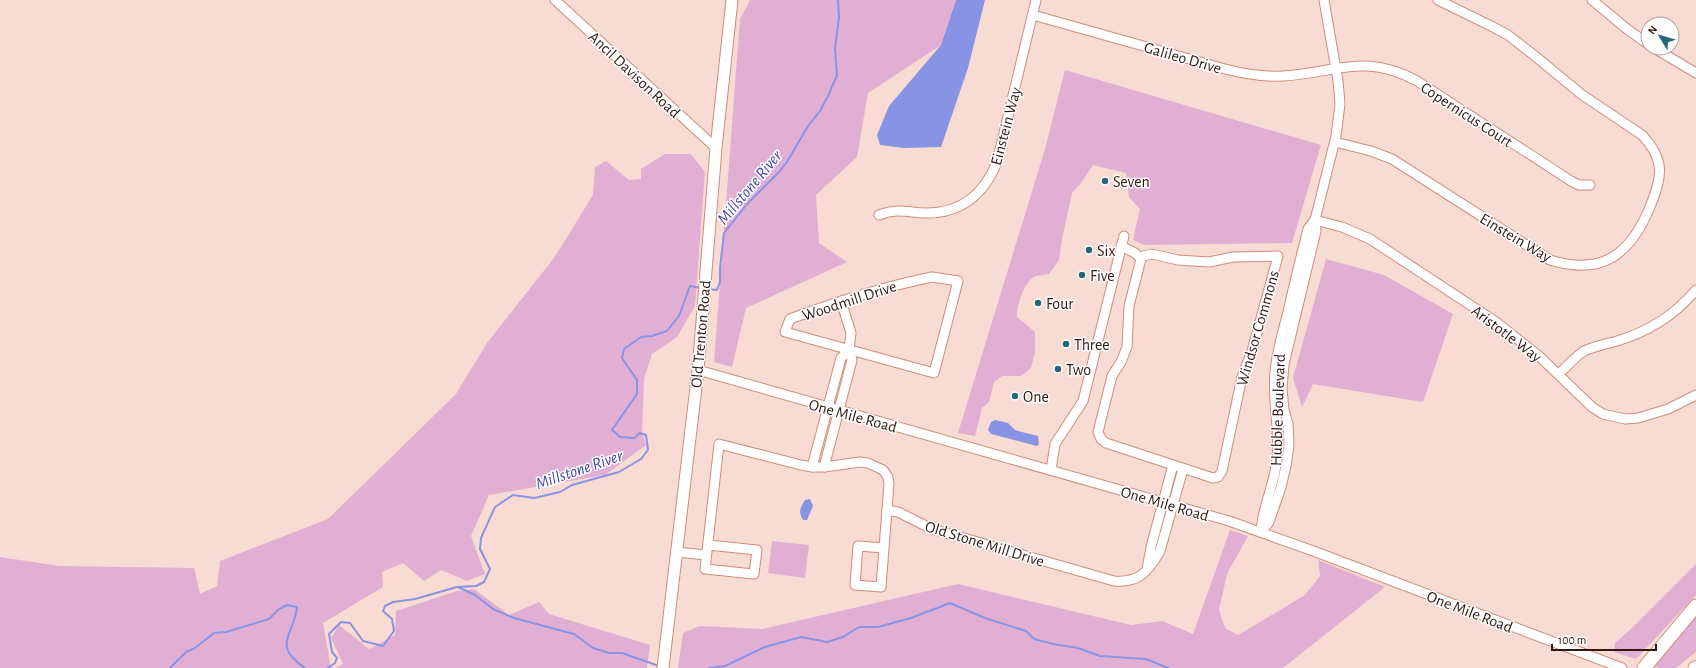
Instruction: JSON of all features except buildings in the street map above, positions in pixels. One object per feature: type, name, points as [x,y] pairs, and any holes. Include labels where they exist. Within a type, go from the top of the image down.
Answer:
[{"type":"highway","points":[[1644,668],[1696,606]]},
{"type":"main road","name":"Old Trenton Road","points":[[663,668],[698,370],[716,148],[732,0]]},
{"type":"street","name":"Ancil Davison Road","points":[[555,0],[716,148]]},
{"type":"street","name":"Einstein Way","points":[[879,215],[893,210],[926,213],[949,210],[972,200],[981,190],[991,176],[997,162],[1036,0]]},
{"type":"street","name":"Hubble Boulevard","points":[[1261,532],[1270,522],[1281,487],[1290,445],[1282,389],[1284,364],[1316,231],[1315,220],[1334,142],[1340,104],[1336,68],[1324,0]]},
{"type":"street","name":"Einstein Way","points":[[1334,142],[1371,151],[1392,159],[1550,260],[1577,266],[1596,263],[1605,260],[1623,250],[1636,236],[1643,223],[1659,183],[1659,164],[1656,153],[1651,144],[1642,135],[1568,85],[1508,35],[1438,0]]},
{"type":"street","points":[[1592,0],[1640,38]]},
{"type":"street","name":"Galileo Drive","points":[[1033,15],[1241,73],[1284,76],[1336,68]]},
{"type":"street","points":[[1667,56],[1696,73]]},
{"type":"street","name":"Copernicus Court","points":[[1336,68],[1352,65],[1371,66],[1390,69],[1405,75],[1571,181],[1590,185]]},
{"type":"street","name":"Hubble Boulevard","points":[[1261,532],[1262,519],[1274,480],[1277,460],[1278,445],[1275,371],[1279,347],[1308,229],[1315,220]]},
{"type":"street","name":"Aristotle Way","points":[[1315,220],[1342,227],[1370,239],[1496,322],[1539,356],[1592,408],[1603,414],[1615,418],[1638,418],[1668,409],[1696,395]]},
{"type":"street","points":[[1050,470],[1058,458],[1065,431],[1082,401],[1124,236]]},
{"type":"street","points":[[1121,246],[1134,253],[1141,259]]},
{"type":"street","name":"Windsor Commons","points":[[1152,254],[1178,260],[1209,262],[1233,257],[1278,256],[1252,351],[1242,377],[1222,471],[1218,477],[1213,478],[1173,466],[1106,443],[1101,439],[1098,432],[1112,376],[1121,362],[1127,347],[1129,306],[1141,259],[1143,256],[1152,254]]},
{"type":"street","name":"Woodmill Drive","points":[[932,277],[958,281],[934,373],[785,332],[790,319],[841,301],[906,282],[932,277]]},
{"type":"street","points":[[1559,374],[1583,352],[1593,347],[1630,337],[1658,324],[1679,308],[1696,290]]},
{"type":"street","points":[[824,467],[840,411],[852,360],[849,350],[852,333],[841,301]]},
{"type":"street","points":[[812,466],[841,358],[849,350]]},
{"type":"street","name":"One Mile Road","points":[[698,370],[1163,502],[1261,532],[1622,668]]},
{"type":"street","points":[[708,545],[757,550],[754,574],[705,569],[719,444],[801,465],[824,467],[860,462],[878,466],[888,477],[889,484],[881,587],[855,585],[858,546],[884,548]]},
{"type":"street","points":[[1147,569],[1151,547],[1173,466]]},
{"type":"street","points":[[1173,505],[1183,469]]},
{"type":"street","name":"Old Stone Mill Drive","points":[[887,510],[898,512],[932,529],[1114,581],[1130,581],[1138,578],[1153,563],[1160,551],[1173,505]]},
{"type":"street","points":[[677,552],[706,555]]},
{"type":"shaded area","points":[[750,0],[956,0],[941,45],[868,93],[857,157],[816,195],[819,243],[847,262],[746,308],[732,367],[714,362],[740,19]]},
{"type":"shaded area","points":[[1065,70],[1321,145],[1292,243],[1143,245],[1133,240],[1140,209],[1129,197],[1126,173],[1093,165],[1072,193],[1059,260],[1049,274],[1036,276],[1030,280],[1024,289],[1019,302],[1017,317],[1035,332],[1035,352],[1031,368],[1021,376],[1002,376],[994,382],[989,402],[982,408],[975,436],[958,433],[1045,149]]},
{"type":"shaded area","points":[[665,154],[691,154],[705,172],[695,306],[677,337],[652,354],[644,379],[642,433],[646,445],[605,475],[489,495],[471,536],[485,574],[467,581],[441,570],[424,581],[403,563],[382,572],[383,587],[323,623],[331,668],[0,668],[0,557],[59,566],[194,568],[200,594],[217,586],[220,561],[328,519],[456,394],[487,343],[554,258],[593,195],[595,167],[606,161],[629,180],[641,179],[641,169]]},
{"type":"shaded area","points":[[1326,259],[1384,275],[1453,314],[1423,402],[1313,384],[1302,407],[1293,378]]},
{"type":"shaded area","points":[[1230,530],[1248,536],[1227,574],[1219,610],[1225,628],[1238,635],[1305,595],[1320,576],[1318,560],[1385,587],[1283,668],[678,668],[683,633],[700,626],[762,629],[958,584],[1131,625],[1162,621],[1193,634]]},
{"type":"shaded area","points":[[772,541],[809,545],[805,578],[768,573]]},
{"type":"shaded area","points":[[1696,564],[1696,595],[1636,659],[1614,652],[1615,643]]},
{"type":"shaded area","points":[[474,589],[509,615],[539,602],[549,614],[650,645],[647,668],[336,668],[343,664],[331,638],[339,625],[369,649],[395,635],[396,611],[457,591]]},
{"type":"shaded area","points":[[1696,616],[1696,652],[1676,668],[1659,668],[1654,666]]},
{"type":"water","points":[[956,0],[985,0],[968,68],[941,147],[904,148],[880,145],[877,135],[889,106],[941,45]]},
{"type":"water","points":[[995,420],[1008,423],[1015,430],[1038,436],[1039,444],[1037,446],[991,434],[988,430],[991,422]]},
{"type":"water","points":[[810,499],[813,506],[807,520],[803,520],[800,515],[801,508],[805,500]]},
{"type":"waterway","name":"Millstone River","points":[[707,289],[717,290],[720,282],[724,233],[748,203],[787,162],[808,126],[820,111],[829,94],[837,75],[835,49],[839,17],[838,0]]},
{"type":"waterway","name":"Millstone River","points":[[328,668],[335,663],[337,658],[332,652],[329,634],[341,622],[350,623],[363,641],[383,646],[394,631],[392,619],[383,611],[385,606],[393,602],[415,599],[457,587],[476,586],[484,582],[490,569],[480,549],[481,538],[495,507],[513,495],[534,498],[560,492],[572,485],[619,472],[641,459],[648,450],[646,435],[640,433],[634,438],[620,437],[612,430],[637,394],[637,380],[622,358],[624,349],[641,337],[652,336],[667,331],[679,316],[690,286],[701,288]]},
{"type":"waterway","points":[[458,587],[475,595],[493,609],[514,618],[574,634],[593,648],[609,653],[622,653],[659,666]]},
{"type":"waterway","points":[[709,668],[725,666],[765,647],[801,637],[827,642],[843,637],[859,627],[878,627],[911,618],[950,603],[985,618],[1026,631],[1034,639],[1078,648],[1100,656],[1146,659],[1168,668]]},
{"type":"waterway","name":"Millstone River","points":[[170,668],[186,652],[195,648],[214,633],[226,632],[269,619],[279,609],[287,605],[297,607],[287,640],[287,646],[289,653],[305,668]]},
{"type":"place","name":"Seven","points":[[1105,181]]},
{"type":"place","name":"Six","points":[[1089,250]]},
{"type":"place","name":"Five","points":[[1082,275]]},
{"type":"place","name":"Four","points":[[1038,303]]},
{"type":"place","name":"Three","points":[[1066,344]]},
{"type":"place","name":"Two","points":[[1058,369]]},
{"type":"place","name":"One","points":[[1015,396]]}]
